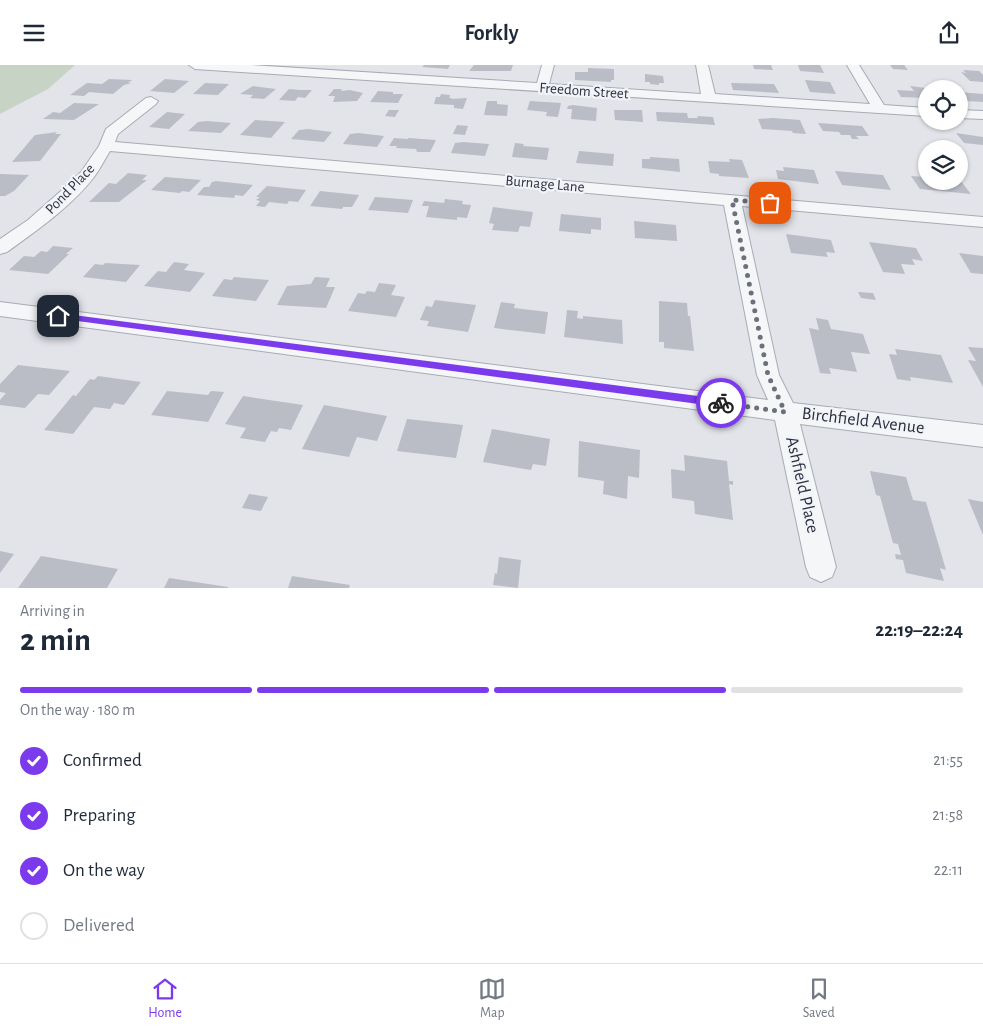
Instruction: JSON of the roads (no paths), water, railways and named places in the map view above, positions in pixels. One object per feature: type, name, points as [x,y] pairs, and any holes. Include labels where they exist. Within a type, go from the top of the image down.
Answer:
[{"type":"street","name":"Freedom Street","points":[[195,65],[918,111]]},
{"type":"street","points":[[389,78],[398,65]]},
{"type":"street","points":[[542,88],[548,65]]},
{"type":"street","points":[[702,65],[709,99]]},
{"type":"street","points":[[853,65],[880,109]]},
{"type":"street","name":"Pond Place","points":[[0,248],[34,224],[87,175],[106,147],[112,132],[151,101]]},
{"type":"street","points":[[968,114],[983,115]]},
{"type":"street","name":"Burnage Lane","points":[[106,147],[983,222]]},
{"type":"street","name":"Ashfield Place","points":[[732,200],[768,375],[785,412],[821,567]]},
{"type":"street","name":"Birchfield Avenue","points":[[0,309],[785,412],[983,435]]}]
